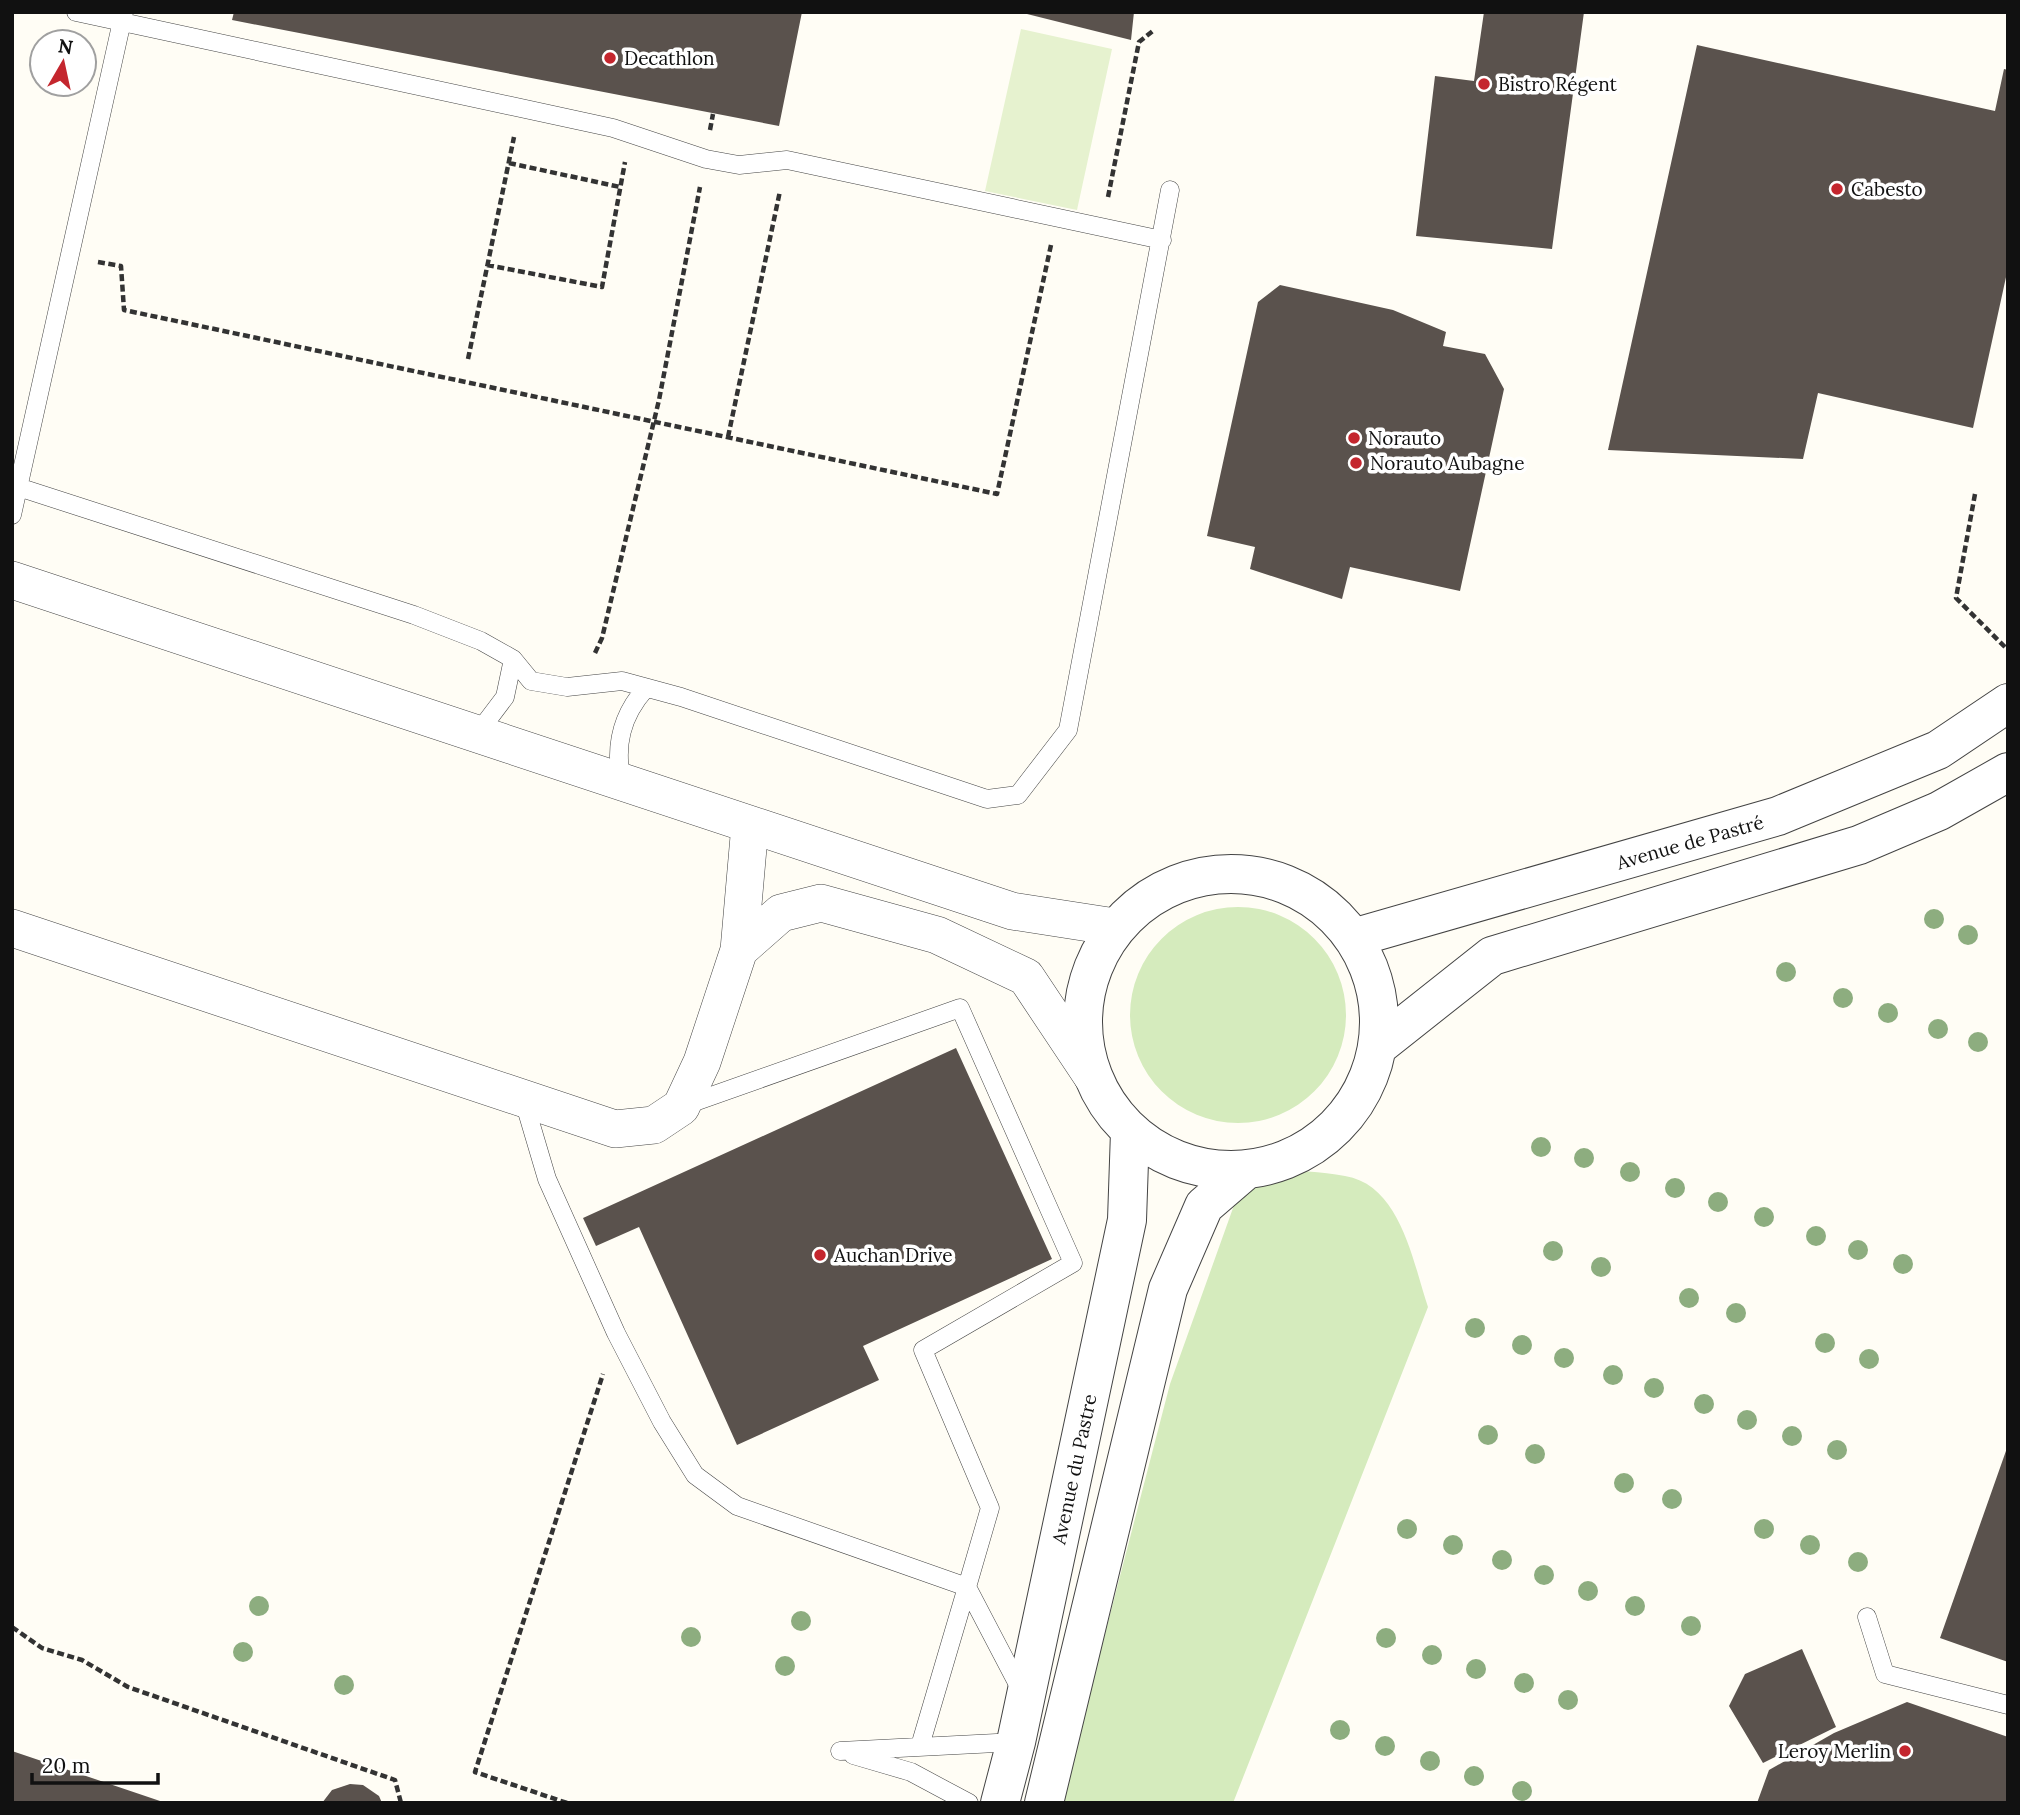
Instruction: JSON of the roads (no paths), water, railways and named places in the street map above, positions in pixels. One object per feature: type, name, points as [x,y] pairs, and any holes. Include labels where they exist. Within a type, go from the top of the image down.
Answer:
[{"type":"street","points":[[12,580],[1012,911],[1115,927]]},
{"type":"street","name":"Avenue de Pastré","points":[[1353,938],[1778,816],[1938,750],[2008,703]]},
{"type":"street","points":[[1377,1047],[1492,956],[1859,845],[1939,811],[2008,772]]},
{"type":"street","points":[[12,928],[615,1129],[654,1125],[681,1107],[702,1062],[739,950],[750,825]]},
{"type":"street","points":[[739,950],[781,913],[821,903],[937,935],[1026,977],[1119,1120],[1130,1132],[1151,1147],[1196,1167],[1247,1169],[1286,1160],[1329,1134],[1357,1103],[1373,1069],[1381,1026],[1369,970],[1353,938],[1336,916],[1314,899],[1259,876],[1232,873],[1176,884],[1146,899],[1115,927],[1099,953],[1082,1002],[1082,1020],[1092,1076]]},
{"type":"street","name":"Avenue du Pastre","points":[[1000,1803],[1016,1742],[1128,1220],[1130,1132]]},
{"type":"street","points":[[1044,1803],[1168,1289],[1203,1206],[1247,1169]]},
{"type":"lane","points":[[76,12],[123,17],[630,133],[705,159],[738,165],[787,160],[1162,240]]},
{"type":"lane","points":[[12,515],[15,486],[123,17]]},
{"type":"lane","points":[[15,486],[414,615],[481,641],[513,659],[531,681],[567,687],[622,681],[987,799],[1018,795],[1068,730],[1170,190]]},
{"type":"lane","points":[[477,734],[505,697],[513,659]]},
{"type":"lane","points":[[622,782],[616,755],[631,705],[646,688]]},
{"type":"lane","points":[[681,1107],[960,1008],[1073,1264],[923,1350],[990,1508],[920,1746]]},
{"type":"lane","points":[[523,1098],[547,1179],[616,1333],[662,1422],[695,1475],[737,1506],[967,1587],[1025,1697]]},
{"type":"lane","points":[[1867,1617],[1885,1674],[2008,1705]]},
{"type":"lane","points":[[969,1803],[911,1772],[840,1751],[1016,1742]]},
{"type":"place","name":"Decathlon","points":[[610,58]]},
{"type":"place","name":"Bistro Régent","points":[[1484,84]]},
{"type":"place","name":"Cabesto","points":[[1837,189]]},
{"type":"place","name":"Norauto","points":[[1354,438]]},
{"type":"place","name":"Norauto Aubagne","points":[[1356,463]]},
{"type":"place","name":"Auchan Drive","points":[[820,1255]]},
{"type":"place","name":"Leroy Merlin","points":[[1905,1751]]}]
